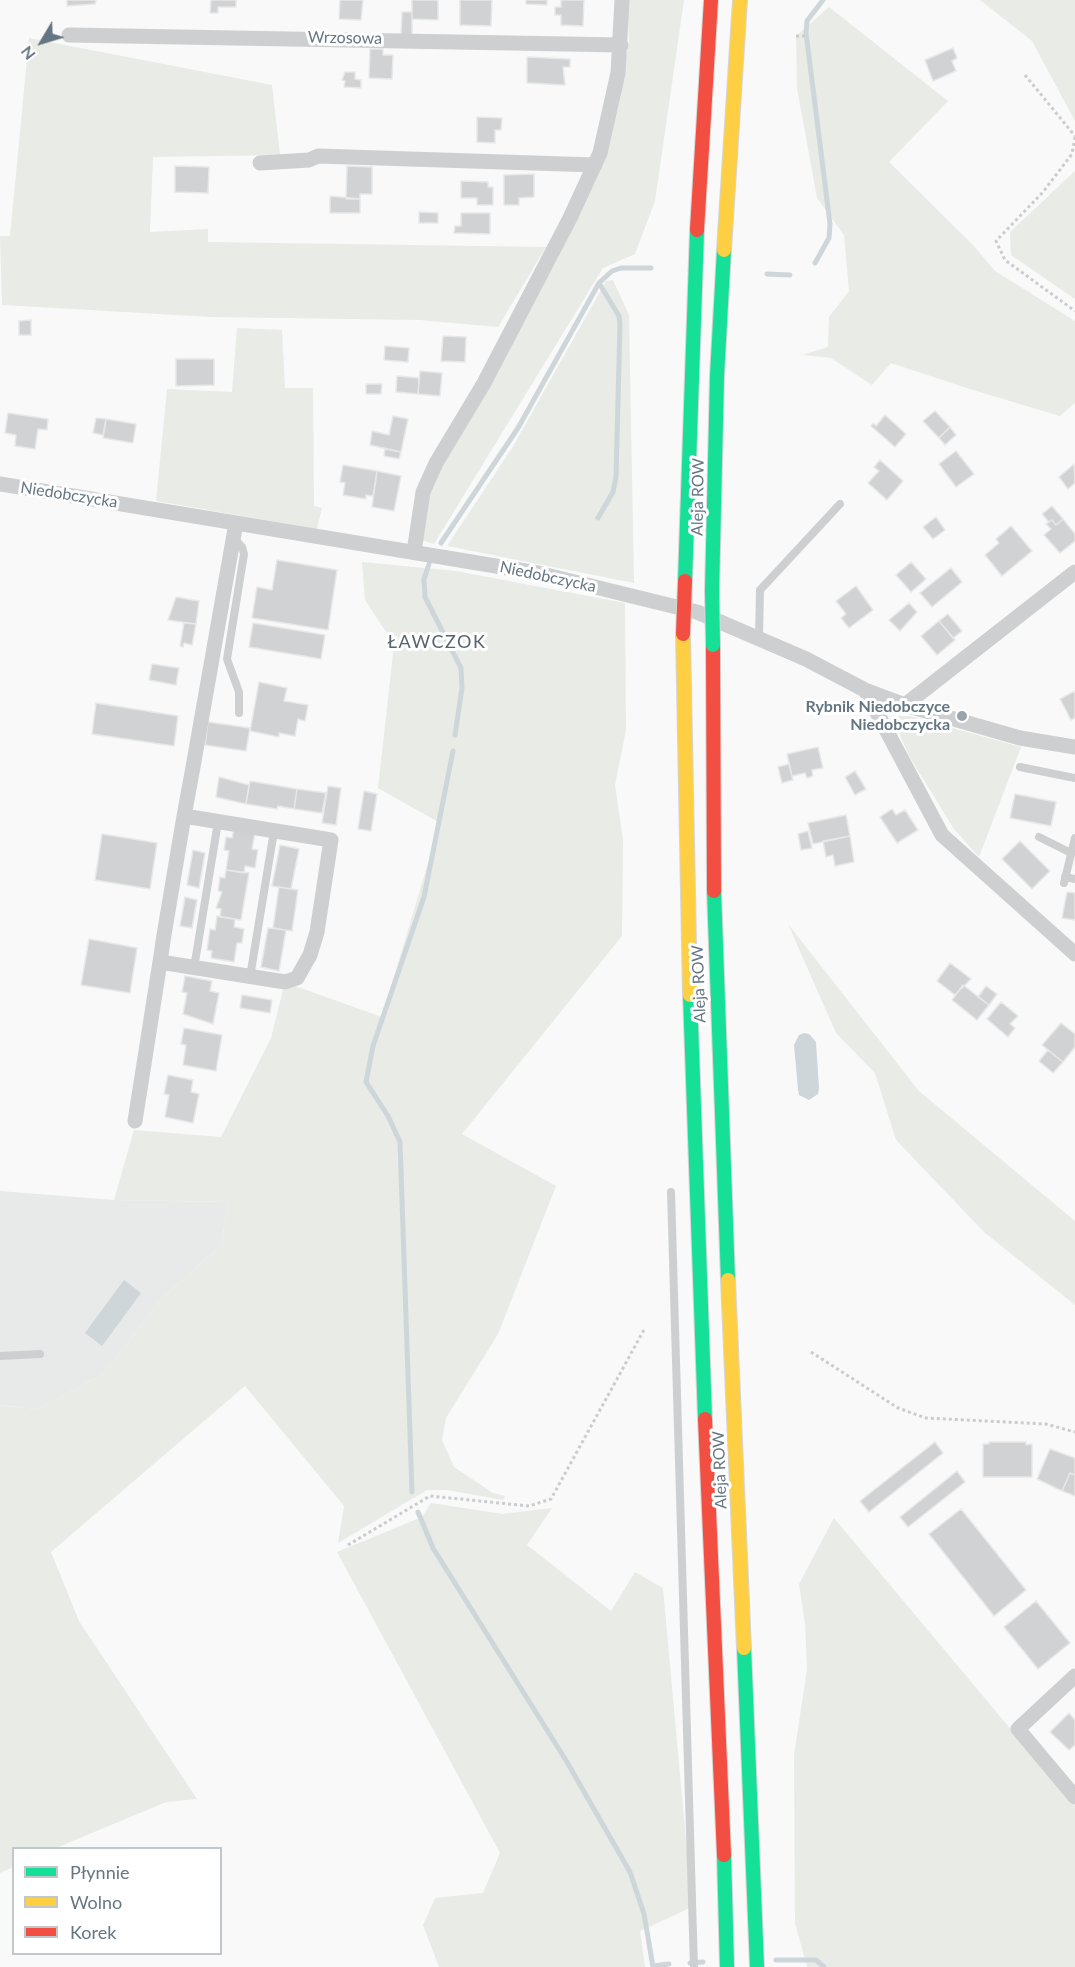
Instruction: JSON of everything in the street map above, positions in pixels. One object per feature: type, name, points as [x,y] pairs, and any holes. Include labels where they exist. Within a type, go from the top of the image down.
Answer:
[{"type":"main road","name":"Aleja ROW","points":[[711,0],[694,280],[683,634],[688,926],[700,1314],[721,1760],[727,1967]]},
{"type":"main road","name":"Aleja ROW","points":[[740,0],[731,111],[718,364],[712,591],[714,938],[757,1967]]},
{"type":"street","points":[[414,552],[423,492],[436,463],[484,383],[595,165],[608,124],[621,45],[622,0]]},
{"type":"street","name":"Wrzosowa","points":[[69,35],[621,45]]},
{"type":"street","points":[[260,163],[309,160],[318,156],[595,165]]},
{"type":"street","name":"Niedobczycka","points":[[0,484],[235,530],[414,552],[538,573],[697,612],[759,637],[865,690],[905,705],[1020,738],[1075,747]]},
{"type":"street","points":[[135,1121],[184,816],[235,530]]},
{"type":"street","points":[[905,705],[1075,572]]},
{"type":"street","points":[[865,690],[942,835],[1075,954]]},
{"type":"street","points":[[160,962],[285,982],[297,978],[310,955],[319,920],[331,840],[184,816]]},
{"type":"street","points":[[1075,1676],[1018,1729],[1075,1797]]},
{"type":"lane","points":[[759,637],[760,590],[840,504]]},
{"type":"lane","points":[[235,530],[244,554],[227,659],[239,692],[239,713]]},
{"type":"lane","points":[[1020,767],[1075,778]]},
{"type":"lane","points":[[194,968],[218,822]]},
{"type":"lane","points":[[250,977],[274,831]]},
{"type":"lane","points":[[1039,837],[1071,853]]},
{"type":"lane","points":[[1075,838],[1064,880],[1075,879]]},
{"type":"lane","points":[[671,1192],[694,1967]]},
{"type":"lane","points":[[0,1356],[39,1354]]},
{"type":"path","points":[[796,36],[807,36]]},
{"type":"path","points":[[1025,75],[1075,137],[1072,154],[1043,192],[996,241],[1005,260],[1075,311]]},
{"type":"path","points":[[348,1545],[430,1496],[529,1506],[550,1499],[645,1328]]},
{"type":"path","points":[[811,1352],[898,1408],[926,1419],[1046,1424],[1075,1432]]},
{"type":"shaded area","points":[[627,0],[684,0],[655,201],[635,254],[603,268],[434,544],[421,540],[431,487],[607,149],[629,41]]},
{"type":"shaded area","points":[[980,0],[1075,0],[1075,121],[1032,41]]},
{"type":"shaded area","points":[[829,7],[948,101],[889,162],[973,245],[995,271],[1075,321],[1075,403],[1060,416],[891,363],[872,385],[831,358],[802,355],[828,347],[829,317],[849,291],[844,235],[817,198],[797,88],[796,36]]},
{"type":"shaded area","points":[[29,38],[272,85],[280,155],[153,157],[150,232],[208,229],[208,242],[546,247],[498,327],[420,320],[212,317],[2,305],[0,236],[10,236]]},
{"type":"shaded area","points":[[1075,171],[1075,299],[1011,255],[1010,232]]},
{"type":"shaded area","points":[[613,280],[629,315],[634,583],[447,546],[512,448],[606,281]]},
{"type":"shaded area","points":[[237,328],[282,330],[285,388],[313,388],[314,506],[322,508],[317,529],[156,501],[167,389],[232,392]]},
{"type":"shaded area","points":[[362,562],[456,571],[625,603],[626,730],[615,785],[623,840],[622,936],[462,1134],[556,1186],[498,1334],[446,1418],[442,1440],[454,1467],[493,1493],[505,1496],[503,1500],[447,1490],[427,1490],[338,1543],[344,1506],[245,1386],[51,1552],[79,1621],[197,1799],[166,1802],[58,1847],[12,1847],[12,1867],[0,1873],[0,1405],[37,1409],[102,1375],[163,1297],[221,1245],[228,1202],[114,1200],[134,1130],[221,1137],[271,1038],[283,990],[295,986],[382,1017],[440,823],[378,788],[394,644],[365,600]]},
{"type":"shaded area","points":[[892,716],[909,716],[1021,747],[979,857],[954,829],[909,756]]},
{"type":"shaded area","points":[[788,924],[919,1091],[1075,1221],[1075,1305],[984,1232],[896,1140],[875,1073],[836,1033]]},
{"type":"shaded area","points":[[809,1034],[816,1042],[819,1088],[818,1094],[809,1100],[799,1095],[794,1045],[799,1035]]},
{"type":"shaded area","points":[[0,1191],[114,1200],[228,1202],[221,1245],[163,1297],[102,1375],[37,1409],[0,1405]]},
{"type":"shaded area","points":[[124,1280],[141,1293],[102,1346],[85,1333]]},
{"type":"shaded area","points":[[431,1503],[502,1514],[552,1508],[527,1545],[611,1611],[635,1572],[663,1588],[692,1907],[640,1931],[645,1967],[439,1967],[423,1925],[435,1898],[483,1893],[500,1853],[337,1552],[422,1517]]},
{"type":"shaded area","points":[[834,1518],[1075,1806],[1075,1967],[807,1967],[795,1923],[794,1755],[807,1669],[805,1624],[799,1584]]},
{"type":"building","points":[[67,0],[96,0],[95,4],[67,6]]},
{"type":"building","points":[[211,0],[236,0],[236,7],[218,7],[218,13],[210,13]]},
{"type":"building","points":[[340,0],[363,0],[361,20],[339,19]]},
{"type":"building","points":[[412,0],[438,0],[438,20],[412,19]]},
{"type":"building","points":[[460,0],[492,0],[491,26],[460,25]]},
{"type":"building","points":[[526,0],[547,0],[547,5],[526,4]]},
{"type":"building","points":[[561,0],[584,0],[583,26],[561,25],[561,15],[555,15],[555,7],[561,7]]},
{"type":"building","points":[[402,12],[412,12],[412,35],[401,35]]},
{"type":"building","points":[[953,48],[957,58],[952,61],[956,71],[933,81],[925,60]]},
{"type":"building","points":[[370,49],[383,49],[383,55],[393,55],[392,79],[369,78]]},
{"type":"building","points":[[527,57],[570,59],[570,67],[563,67],[565,85],[527,83]]},
{"type":"building","points":[[345,72],[355,72],[355,79],[361,80],[361,88],[344,87],[345,81],[342,80]]},
{"type":"building","points":[[477,117],[502,118],[501,130],[495,130],[495,143],[477,142]]},
{"type":"building","points":[[175,166],[209,167],[208,193],[175,192]]},
{"type":"building","points":[[347,166],[372,167],[372,194],[360,194],[360,199],[346,199]]},
{"type":"building","points":[[534,174],[534,197],[519,198],[519,205],[504,205],[504,175]]},
{"type":"building","points":[[461,181],[488,182],[488,187],[493,187],[493,205],[477,205],[477,198],[461,198]]},
{"type":"building","points":[[330,196],[360,199],[360,213],[330,213]]},
{"type":"building","points":[[419,212],[438,213],[438,223],[419,223]]},
{"type":"building","points":[[461,213],[490,213],[490,234],[454,233],[455,226],[461,226]]},
{"type":"building","points":[[31,320],[31,335],[19,335],[19,321]]},
{"type":"building","points":[[443,336],[466,337],[465,362],[441,361]]},
{"type":"building","points":[[385,346],[409,348],[408,362],[384,360]]},
{"type":"building","points":[[176,359],[214,359],[214,385],[176,386]]},
{"type":"building","points":[[420,371],[442,373],[440,396],[418,394]]},
{"type":"building","points":[[397,376],[419,378],[418,394],[396,392]]},
{"type":"building","points":[[366,384],[382,384],[381,394],[366,394]]},
{"type":"building","points":[[935,411],[950,427],[939,438],[923,421]]},
{"type":"building","points":[[8,413],[48,419],[47,430],[38,429],[35,449],[15,446],[16,435],[5,433]]},
{"type":"building","points":[[885,415],[906,434],[895,447],[871,426],[873,423],[876,426]]},
{"type":"building","points":[[393,416],[408,419],[401,452],[370,445],[372,431],[389,435]]},
{"type":"building","points":[[96,418],[106,419],[103,435],[93,433]]},
{"type":"building","points":[[106,419],[136,424],[133,443],[103,438]]},
{"type":"building","points":[[950,427],[956,435],[945,445],[939,438]]},
{"type":"building","points":[[385,449],[401,452],[399,459],[384,456]]},
{"type":"building","points":[[956,451],[974,474],[956,487],[939,464]]},
{"type":"building","points":[[880,460],[903,481],[887,500],[868,483],[879,471],[874,467]]},
{"type":"building","points":[[1074,464],[1075,483],[1068,489],[1059,477]]},
{"type":"building","points":[[343,465],[377,471],[373,496],[366,495],[366,499],[343,495],[345,483],[340,482]]},
{"type":"building","points":[[377,471],[401,476],[394,511],[372,507]]},
{"type":"building","points":[[1052,506],[1063,519],[1056,525],[1052,520],[1049,522],[1042,514]]},
{"type":"building","points":[[936,517],[945,530],[933,539],[923,527]]},
{"type":"building","points":[[1063,519],[1075,534],[1075,541],[1060,553],[1044,535],[1051,529],[1046,524],[1052,520],[1056,525]]},
{"type":"building","points":[[1011,526],[1032,551],[1002,576],[985,555],[999,543],[996,539]]},
{"type":"building","points":[[277,560],[337,570],[328,630],[252,618],[257,587],[272,590]]},
{"type":"building","points":[[911,562],[926,579],[911,592],[896,575]]},
{"type":"building","points":[[951,568],[962,582],[932,607],[920,593]]},
{"type":"building","points":[[856,586],[873,610],[849,628],[841,618],[846,614],[836,601]]},
{"type":"building","points":[[176,597],[199,601],[196,624],[168,620]]},
{"type":"building","points":[[909,603],[917,612],[900,631],[889,620]]},
{"type":"building","points":[[948,614],[962,631],[953,638],[939,621]]},
{"type":"building","points":[[939,621],[955,640],[937,655],[921,636]]},
{"type":"building","points":[[184,623],[196,624],[192,645],[184,643],[183,647],[180,646]]},
{"type":"building","points":[[253,623],[325,635],[321,659],[249,647]]},
{"type":"building","points":[[152,664],[179,668],[176,685],[149,680]]},
{"type":"building","points":[[259,682],[287,688],[284,701],[308,705],[305,721],[298,719],[295,736],[279,733],[279,737],[250,731]]},
{"type":"building","points":[[1075,691],[1075,718],[1071,720],[1060,699]]},
{"type":"building","points":[[96,703],[178,716],[174,746],[92,734]]},
{"type":"building","points":[[208,722],[250,728],[246,751],[205,745]]},
{"type":"building","points":[[818,747],[823,768],[812,770],[813,776],[807,778],[805,773],[792,776],[787,754]]},
{"type":"building","points":[[789,764],[793,780],[782,783],[778,767]]},
{"type":"building","points":[[855,771],[866,789],[855,795],[845,777]]},
{"type":"building","points":[[219,777],[249,785],[246,804],[216,797]]},
{"type":"building","points":[[250,781],[297,789],[294,809],[246,804]]},
{"type":"building","points":[[328,786],[341,788],[336,825],[322,823]]},
{"type":"building","points":[[297,789],[326,793],[322,813],[294,809]]},
{"type":"building","points":[[364,791],[377,794],[371,831],[358,829]]},
{"type":"building","points":[[1015,794],[1056,802],[1051,826],[1010,818]]},
{"type":"building","points":[[892,809],[896,815],[905,810],[918,830],[897,843],[880,817]]},
{"type":"building","points":[[846,815],[850,836],[813,844],[808,823]]},
{"type":"building","points":[[234,829],[255,833],[252,849],[258,850],[255,868],[245,866],[244,873],[226,870],[229,851],[224,850],[226,837],[232,838]]},
{"type":"building","points":[[808,831],[812,848],[801,850],[798,834]]},
{"type":"building","points":[[102,834],[157,843],[150,889],[95,880]]},
{"type":"building","points":[[850,836],[854,862],[835,866],[833,855],[826,857],[823,841]]},
{"type":"building","points":[[1020,841],[1050,871],[1032,889],[1002,859]]},
{"type":"building","points":[[280,845],[299,849],[291,889],[272,886]]},
{"type":"building","points":[[193,850],[205,853],[199,888],[187,885]]},
{"type":"building","points":[[226,870],[249,873],[241,920],[220,917],[221,909],[216,908],[222,892],[218,891],[220,877],[225,878]]},
{"type":"building","points":[[279,887],[298,890],[292,931],[273,928]]},
{"type":"building","points":[[1067,892],[1075,893],[1075,920],[1062,918]]},
{"type":"building","points":[[185,897],[197,900],[192,928],[180,926]]},
{"type":"building","points":[[217,916],[235,919],[234,927],[244,929],[242,943],[237,943],[234,962],[211,958],[212,951],[207,950],[210,929],[215,930]]},
{"type":"building","points":[[268,928],[286,930],[279,971],[261,967]]},
{"type":"building","points":[[89,939],[137,948],[130,993],[81,985]]},
{"type":"building","points":[[950,963],[971,979],[955,995],[937,981]]},
{"type":"building","points":[[185,976],[212,981],[210,991],[219,993],[213,1024],[183,1014],[187,993],[182,992]]},
{"type":"building","points":[[963,985],[989,1005],[977,1020],[952,1000]]},
{"type":"building","points":[[986,986],[997,994],[989,1005],[978,997]]},
{"type":"building","points":[[242,995],[272,1000],[270,1013],[240,1008]]},
{"type":"building","points":[[1001,1002],[1018,1016],[1010,1024],[1015,1028],[1008,1037],[987,1019]]},
{"type":"building","points":[[1061,1023],[1075,1034],[1075,1047],[1063,1062],[1042,1045]]},
{"type":"building","points":[[184,1028],[222,1035],[216,1071],[183,1065],[186,1045],[181,1044]]},
{"type":"building","points":[[1048,1050],[1063,1062],[1053,1073],[1039,1061]]},
{"type":"building","points":[[168,1075],[193,1080],[191,1092],[199,1094],[193,1123],[165,1117],[169,1095],[164,1094]]},
{"type":"building","points":[[935,1442],[943,1453],[869,1512],[860,1501]]},
{"type":"building","points":[[989,1442],[1032,1444],[1032,1477],[983,1477],[983,1444],[989,1444]]},
{"type":"building","points":[[1050,1449],[1075,1458],[1075,1475],[1070,1473],[1062,1491],[1037,1479]]},
{"type":"building","points":[[957,1471],[965,1482],[908,1527],[900,1517]]},
{"type":"building","points":[[1070,1473],[1075,1475],[1075,1496],[1062,1491]]},
{"type":"building","points":[[961,1509],[1026,1590],[994,1616],[929,1534]]},
{"type":"building","points":[[1036,1601],[1070,1643],[1038,1669],[1004,1627]]},
{"type":"building","points":[[1069,1713],[1075,1720],[1075,1745],[1069,1750],[1050,1732]]},
{"type":"waterway","points":[[815,263],[829,238],[830,224],[806,33],[807,21],[823,0]]},
{"type":"waterway","points":[[441,543],[518,428],[599,283],[612,271],[621,268],[651,268]]},
{"type":"waterway","points":[[767,274],[790,275]]},
{"type":"waterway","points":[[598,518],[613,492],[616,477],[620,324],[619,316],[599,283]]},
{"type":"waterway","points":[[429,564],[424,579],[425,597],[461,668],[462,688],[455,735]]},
{"type":"waterway","points":[[412,1492],[400,1142],[388,1116],[366,1082],[373,1046],[424,897],[453,751]]},
{"type":"waterway","points":[[418,1512],[433,1548],[567,1762],[630,1872],[644,1914],[653,1967]]},
{"type":"waterway","points":[[776,1960],[816,1960],[824,1967]]},
{"type":"waterway","points":[[690,1963],[703,1962]]},
{"type":"waterway","points":[[653,1966],[669,1964]]},
{"type":"traffic: fast","points":[[685,581],[697,230]]},
{"type":"traffic: fast","points":[[712,591],[717,376],[724,250]]},
{"type":"traffic: fast","points":[[712,591],[713,645]]},
{"type":"traffic: fast","points":[[714,891],[728,1280]]},
{"type":"traffic: fast","points":[[690,995],[705,1419]]},
{"type":"traffic: fast","points":[[744,1648],[757,1967]]},
{"type":"traffic: fast","points":[[724,1855],[727,1967]]},
{"type":"traffic: slow","points":[[724,250],[740,0]]},
{"type":"traffic: slow","points":[[683,634],[690,995]]},
{"type":"traffic: slow","points":[[728,1280],[744,1648]]},
{"type":"traffic: jam","points":[[697,230],[711,0]]},
{"type":"traffic: jam","points":[[683,634],[685,581]]},
{"type":"traffic: jam","points":[[713,645],[714,891]]},
{"type":"traffic: jam","points":[[705,1419],[724,1855]]},
{"type":"place","name":"Rybnik Niedobczyce Niedobczycka","points":[[962,716]]},
{"type":"district","name":"ŁAWCZOK","points":[[437,642]]}]
